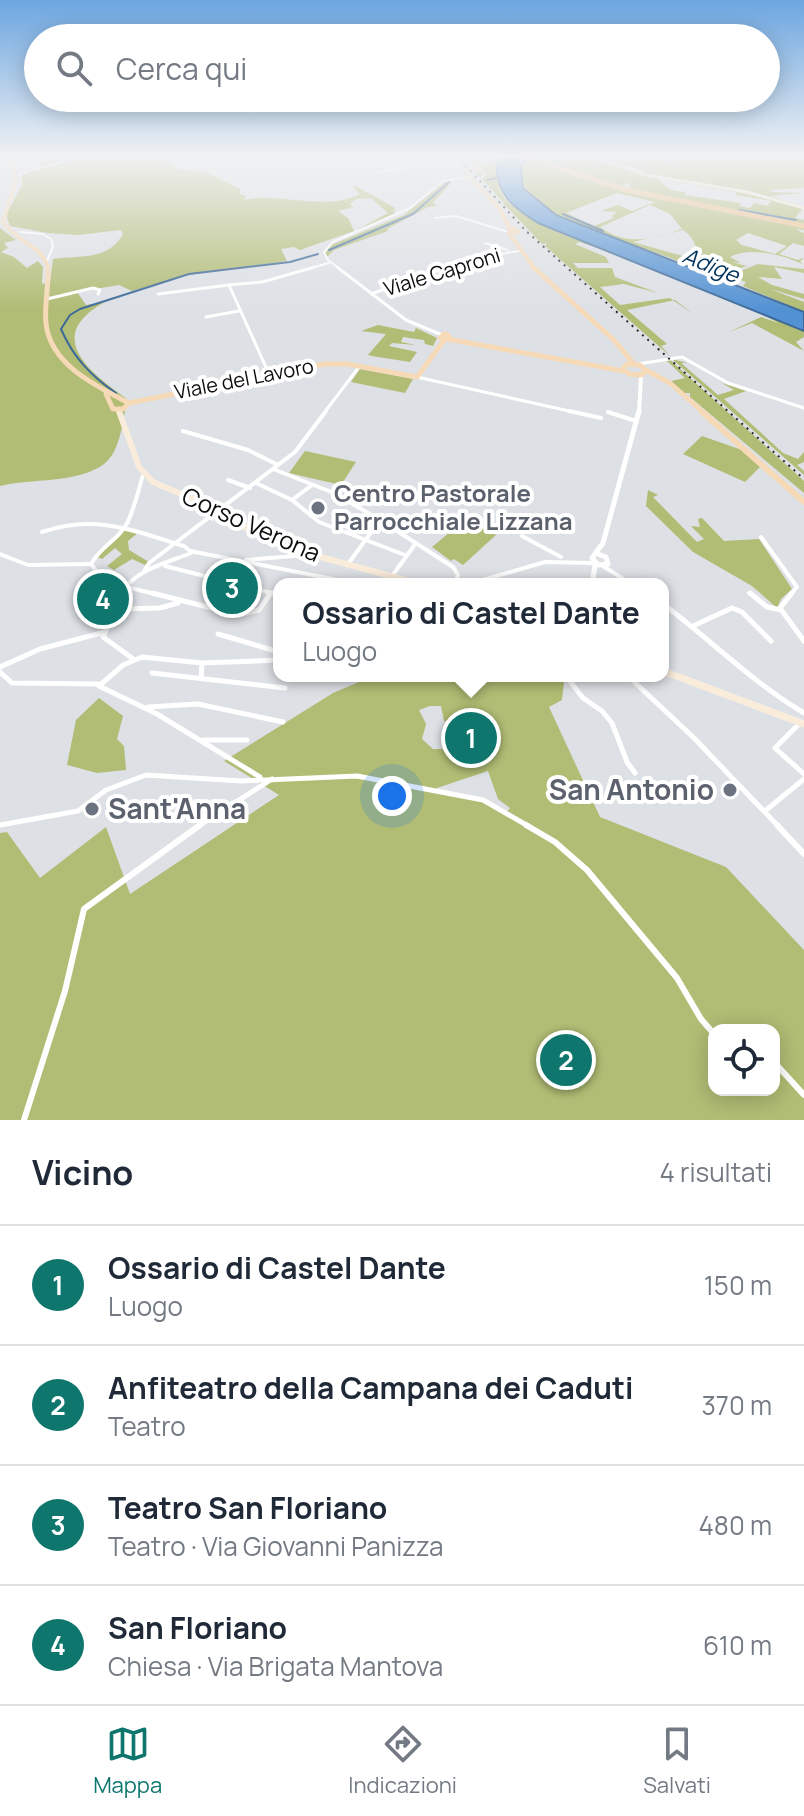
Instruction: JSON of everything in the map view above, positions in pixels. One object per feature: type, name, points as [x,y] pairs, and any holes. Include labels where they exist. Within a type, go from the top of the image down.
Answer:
[{"type":"highway","points":[[714,207],[804,225]]},
{"type":"main road","points":[[5,207],[3,222],[9,230],[38,249],[47,261],[46,326],[51,343],[61,357],[124,407]]},
{"type":"main road","points":[[498,207],[525,258],[583,312]]},
{"type":"main road","points":[[510,231],[514,250],[614,340],[632,375],[644,372]]},
{"type":"main road","points":[[414,377],[444,338],[602,365],[629,364]]},
{"type":"main road","name":"Viale del Lavoro","points":[[124,407],[324,364],[414,377]]},
{"type":"main road","points":[[602,365],[629,364],[659,376],[804,495]]},
{"type":"main road","points":[[116,401],[112,408],[124,407]]},
{"type":"main road","points":[[124,407],[124,419],[145,480]]},
{"type":"main road","points":[[734,439],[804,502]]},
{"type":"main road","name":"Corso Verona","points":[[145,480],[307,555],[399,578]]},
{"type":"main road","points":[[669,673],[800,722]]},
{"type":"street","points":[[158,294],[262,282],[330,262],[324,254],[331,243],[409,207]]},
{"type":"street","points":[[435,218],[456,216],[510,231]]},
{"type":"street","points":[[20,232],[42,234],[51,239],[53,247],[47,261]]},
{"type":"street","points":[[485,243],[514,250]]},
{"type":"street","name":"Viale Caproni","points":[[371,294],[469,259],[514,250]]},
{"type":"street","name":"Viale Caproni","points":[[330,262],[406,320],[444,338]]},
{"type":"street","points":[[228,286],[269,374]]},
{"type":"street","points":[[47,299],[93,288],[100,290],[98,294]]},
{"type":"street","points":[[206,317],[239,311]]},
{"type":"street","points":[[629,364],[682,357],[728,383],[804,408]]},
{"type":"street","points":[[594,578],[642,400],[644,372],[651,362]]},
{"type":"street","points":[[143,573],[149,563],[250,488],[309,436],[360,367]]},
{"type":"street","points":[[632,375],[641,386]]},
{"type":"street","points":[[414,377],[601,418]]},
{"type":"street","points":[[608,412],[636,421]]},
{"type":"street","points":[[183,431],[248,450],[276,467],[334,493],[417,542],[456,569],[458,578]]},
{"type":"street","points":[[91,564],[100,548],[114,539],[126,525],[145,480]]},
{"type":"street","points":[[228,480],[250,488]]},
{"type":"street","points":[[256,483],[292,500],[319,522],[405,555]]},
{"type":"street","points":[[292,500],[313,484]]},
{"type":"street","points":[[348,564],[380,520]]},
{"type":"street","points":[[42,532],[60,524],[126,525],[200,553]]},
{"type":"street","points":[[522,536],[563,559]]},
{"type":"street","points":[[761,537],[797,587],[781,605],[781,610]]},
{"type":"street","points":[[392,576],[417,542]]},
{"type":"street","points":[[598,563],[603,543]]},
{"type":"street","points":[[273,660],[202,663],[135,658],[105,640],[105,632],[126,586],[143,573],[191,553],[333,578]]},
{"type":"street","points":[[0,554],[28,565],[91,564]]},
{"type":"street","points":[[240,560],[307,555]]},
{"type":"street","points":[[487,578],[536,562],[563,559],[598,563],[622,578]]},
{"type":"street","points":[[91,564],[97,572],[126,586],[239,615],[259,610],[271,593],[164,566]]},
{"type":"street","points":[[749,593],[767,607],[781,610],[804,641]]},
{"type":"street","points":[[117,609],[170,607],[180,602]]},
{"type":"street","points":[[669,608],[694,626],[767,691],[802,711],[800,722],[775,748],[804,777],[765,811]]},
{"type":"street","points":[[694,626],[732,608],[742,612],[771,641]]},
{"type":"street","points":[[105,632],[40,649],[0,669],[7,682],[12,683],[99,684],[135,658]]},
{"type":"street","points":[[218,634],[273,650]]},
{"type":"street","points":[[201,678],[202,663]]},
{"type":"street","points":[[152,673],[285,688]]},
{"type":"street","points":[[571,682],[583,698],[602,711],[612,723],[627,762],[635,773]]},
{"type":"street","points":[[635,682],[682,724],[765,811],[779,831],[804,854]]},
{"type":"street","points":[[99,684],[100,688],[146,708],[262,778]]},
{"type":"street","points":[[146,708],[157,705],[225,708],[283,722]]},
{"type":"street","points":[[201,740],[247,740]]},
{"type":"street","points":[[0,825],[78,811],[106,790],[146,775],[241,781],[357,776],[483,800],[555,842],[587,870],[677,978],[708,1027]]},
{"type":"street","points":[[24,1120],[65,991],[84,909],[171,844],[245,794],[275,778]]},
{"type":"street","points":[[780,1069],[804,1095]]},
{"type":"green space","points":[[10,207],[352,207],[338,211],[348,218],[354,231],[300,250],[294,247],[281,249],[287,261],[188,275],[132,291],[119,285],[77,292],[86,305],[105,302],[87,315],[77,328],[75,341],[78,353],[87,365],[127,399],[118,443],[104,464],[81,475],[0,486],[0,228],[16,240],[4,243],[8,248],[1,252],[14,257],[27,268],[38,261],[43,267],[42,284],[50,282],[53,259],[101,253],[117,243],[123,234],[121,230],[78,235],[48,233],[10,226],[6,215]]},
{"type":"green space","points":[[382,207],[395,208],[394,214],[357,230],[388,213]]},
{"type":"green space","points":[[414,207],[428,207],[388,231],[334,250],[327,257],[325,254],[331,245],[404,215]]},
{"type":"green space","points":[[507,207],[514,207],[566,236],[627,258],[739,304],[604,250],[579,242],[575,244],[606,257],[609,263],[573,263],[578,268],[612,268],[615,277],[658,293],[624,284],[600,287],[620,305],[673,300],[627,310],[667,344],[661,346],[670,356],[545,246],[547,243],[542,244]]},
{"type":"green space","points":[[545,207],[581,207],[566,213],[594,226],[614,218],[612,216],[617,212],[601,211],[612,207],[632,211],[645,207],[600,227],[620,237],[649,238],[633,242],[704,262],[691,237],[683,230],[664,235],[682,229],[670,214],[655,207],[708,207],[804,227],[804,230],[795,229],[804,233],[804,246],[793,243],[779,254],[798,260],[804,257],[800,262],[804,265],[767,253],[746,252],[730,257],[741,263],[731,262],[747,266],[737,269],[740,271],[758,264],[804,269],[804,273],[774,267],[782,279],[758,277],[772,285],[804,294],[804,299],[770,289],[804,302],[804,312],[743,286],[746,282],[684,259],[684,264],[581,227]],"holes":[[[748,233],[787,246],[775,254],[742,245],[736,240]]]},
{"type":"green space","points":[[721,207],[804,207],[795,218],[804,220],[804,224]]},
{"type":"green space","points":[[761,313],[804,331],[804,337],[796,342],[804,351],[752,323],[729,332],[761,317],[778,323]]},
{"type":"green space","points":[[378,325],[414,332],[416,328],[437,338],[433,346],[425,344],[424,340],[403,337],[401,342],[416,345],[392,343],[389,346],[417,352],[410,362],[368,355],[386,334],[361,331]]},
{"type":"green space","points":[[669,359],[804,481],[804,493],[690,397],[690,393],[684,393],[671,381],[685,378],[666,360]]},
{"type":"green space","points":[[672,359],[687,363],[681,363],[718,395],[734,390],[722,383],[746,391],[724,399],[783,453],[798,459],[804,452],[804,462],[797,465],[804,475]]},
{"type":"green space","points":[[360,369],[413,379],[405,393],[351,382]]},
{"type":"green space","points":[[702,436],[742,450],[760,467],[745,482],[683,454]]},
{"type":"green space","points":[[305,451],[356,462],[341,485],[289,473]]},
{"type":"green space","points":[[648,490],[658,495],[653,497],[697,542],[704,539],[691,526],[700,527],[698,519],[702,518],[724,541],[759,539],[792,589],[781,599],[777,608],[752,586],[693,552],[646,506]]},
{"type":"green space","points":[[466,519],[496,535],[463,565],[454,559],[451,561],[432,547]]},
{"type":"green space","points":[[127,528],[139,532],[128,541],[129,550],[149,562],[145,565],[132,559],[114,570],[107,566],[122,554],[115,548],[102,559],[97,557]]},
{"type":"green space","points":[[359,682],[564,682],[562,700],[549,707],[600,817],[726,867],[804,950],[804,1120],[0,1120],[0,833],[7,832],[40,878],[106,827],[130,894],[279,795],[224,761],[333,693]],"holes":[[[441,706],[444,721],[455,728],[455,742],[446,749],[433,749],[422,739],[426,724],[419,710]],[[488,771],[498,799],[510,808],[507,812],[484,799],[437,791],[437,788]]]},
{"type":"green space","points":[[99,698],[123,716],[117,739],[124,746],[126,770],[97,773],[67,765],[76,720]]},
{"type":"water","points":[[515,207],[547,207],[556,215],[804,312],[804,331],[538,223]]},
{"type":"waterway","points":[[329,250],[413,214],[421,207]]},
{"type":"waterway","points":[[739,210],[796,220]]},
{"type":"waterway","points":[[563,214],[603,231]]},
{"type":"waterway","points":[[116,393],[91,373],[71,348],[61,329],[70,315],[80,309],[189,274],[290,262],[318,254]]},
{"type":"railway","points":[[504,207],[526,231],[804,479]]},
{"type":"place","name":"Centro Pastorale Parrocchiale Lizzana","points":[[318,508]]},
{"type":"place","name":"Teatro San Floriano","points":[[232,588]]},
{"type":"place","name":"San Floriano","points":[[103,599]]},
{"type":"place","name":"Ossario di Castel Dante","points":[[471,738]]},
{"type":"place","name":"San Antonio","points":[[730,790]]},
{"type":"place","name":"Sant'Anna","points":[[92,809]]},
{"type":"place","name":"Anfiteatro della Campana dei Caduti","points":[[566,1060]]},
{"type":"water label","name":"Adige","points":[[711,265]]}]
